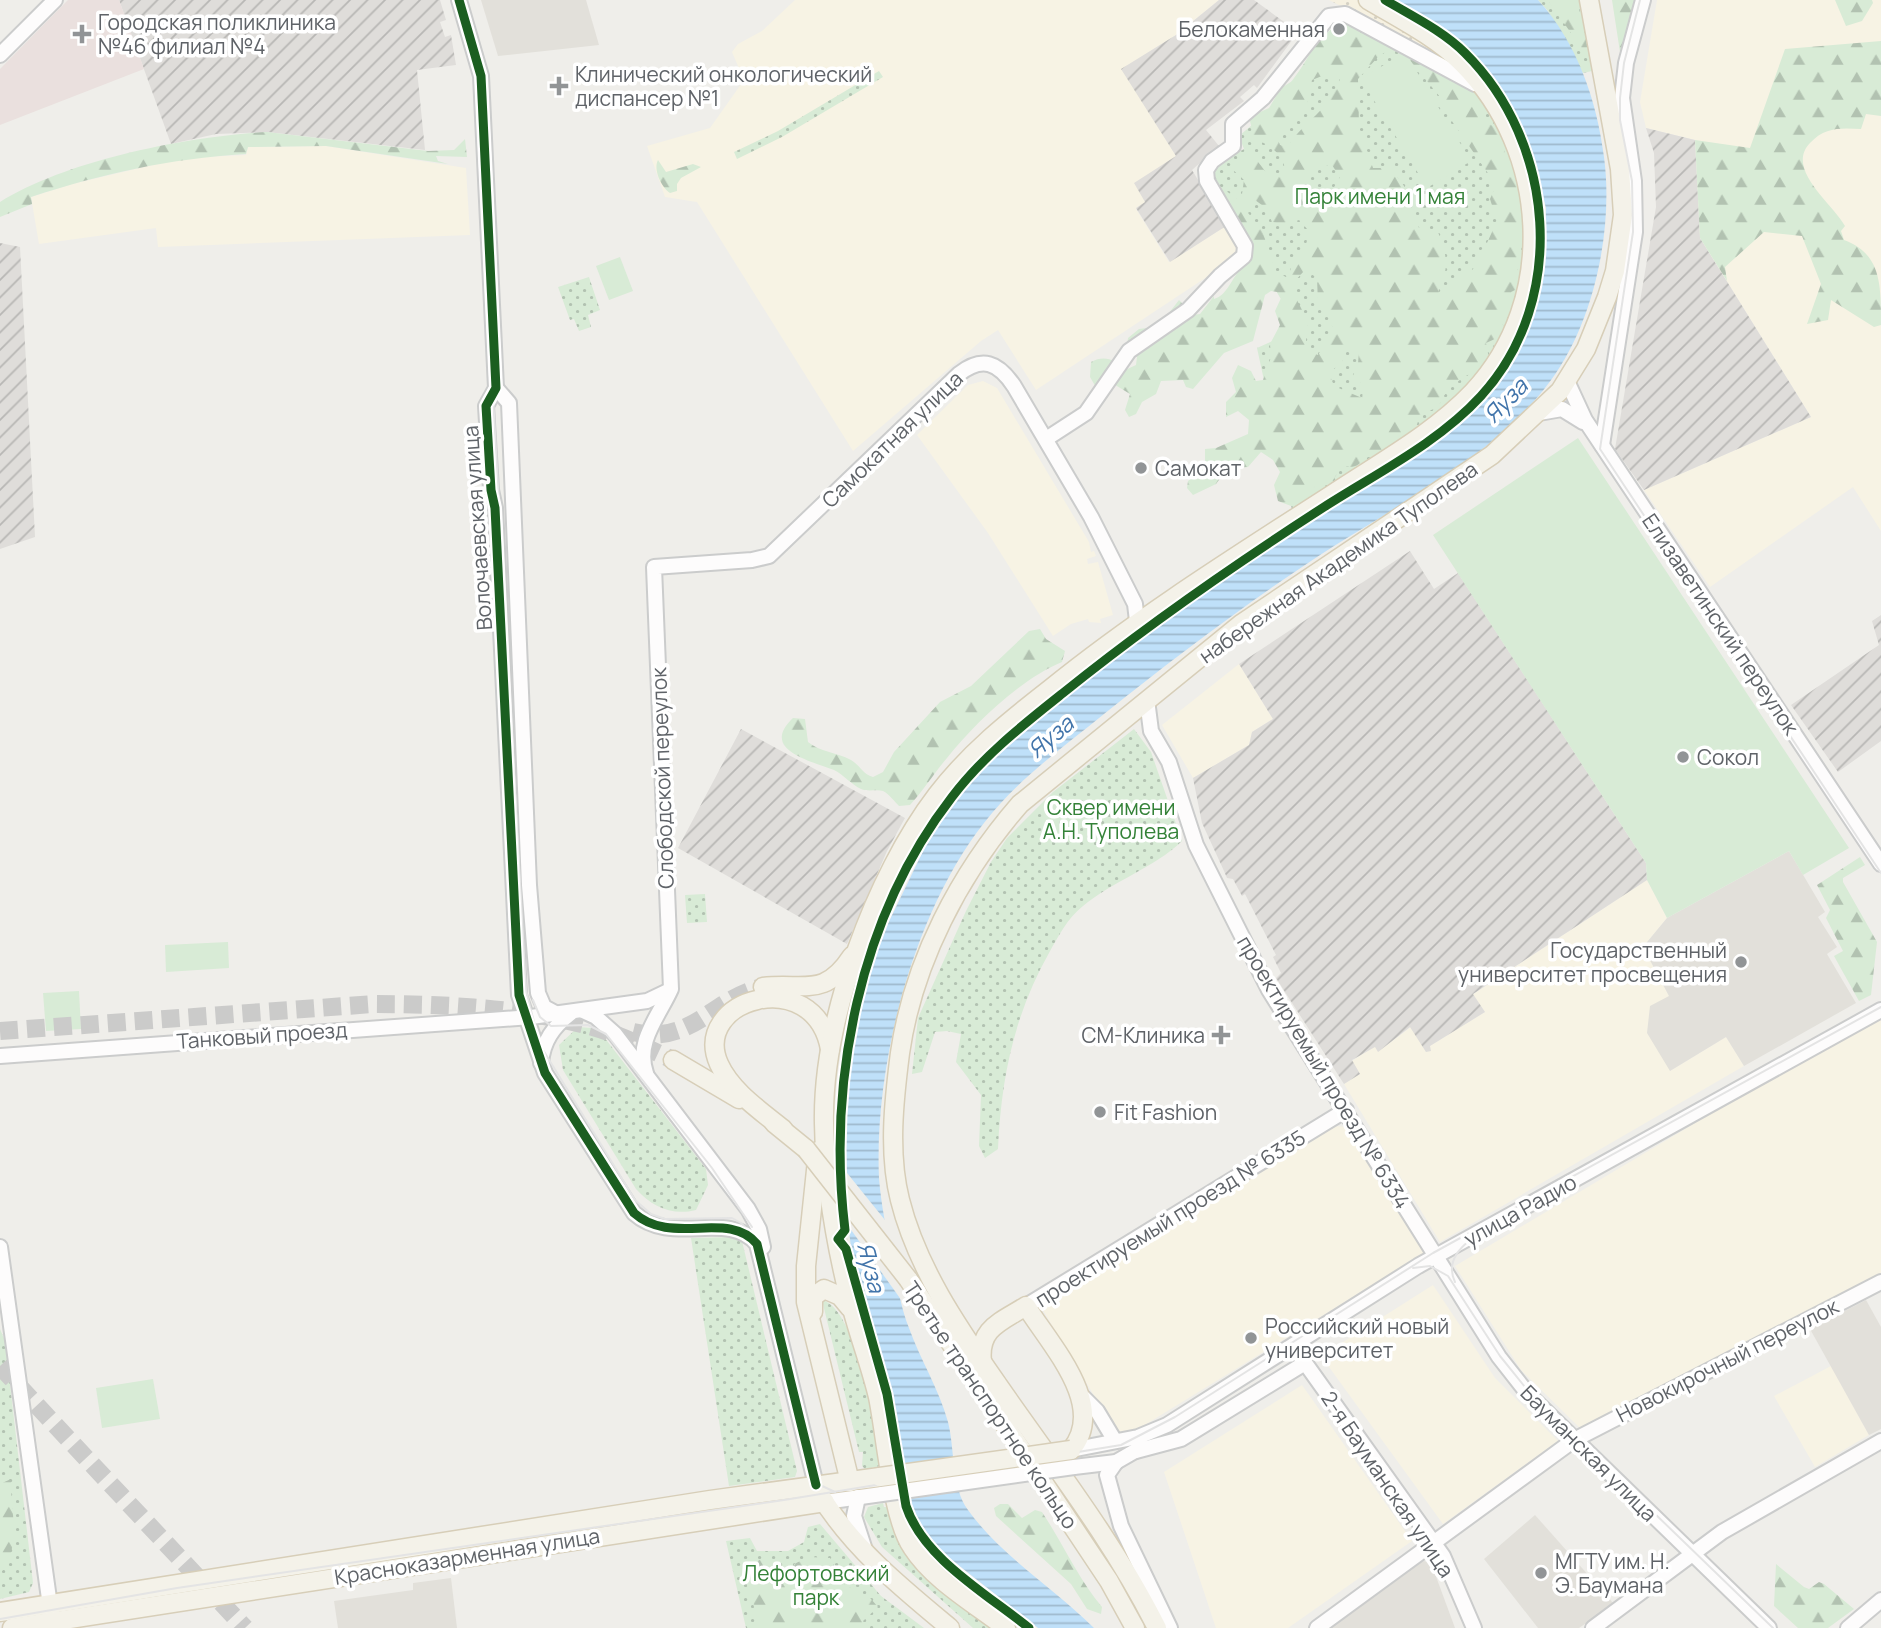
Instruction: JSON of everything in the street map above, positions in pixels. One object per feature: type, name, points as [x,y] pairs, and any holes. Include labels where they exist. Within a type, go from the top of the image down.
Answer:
[{"type":"main road","points":[[854,1490],[814,1323],[806,1302],[806,1266],[813,1185],[831,1055],[841,1005],[858,947],[900,851],[935,797],[969,757],[1012,719],[1142,612],[1433,428],[1477,387],[1509,343],[1530,273],[1532,209],[1528,181],[1518,149],[1487,92],[1460,61],[1434,51],[1368,0]]},
{"type":"main road","name":"набережная Академика Туполева","points":[[1157,1628],[1080,1503],[950,1312],[930,1280],[912,1240],[898,1187],[895,1096],[906,1011],[926,956],[952,904],[998,830],[1039,786],[1241,624],[1471,471],[1539,413],[1567,381],[1586,349],[1607,297],[1615,271],[1623,215],[1620,169],[1589,0]]},
{"type":"main road","points":[[763,987],[817,986],[838,974],[858,947]]},
{"type":"main road","points":[[783,1129],[747,1099],[719,1066],[714,1041],[724,1017],[747,1004],[778,998],[790,999],[813,1012],[823,1024],[831,1055]]},
{"type":"main road","name":"Третье транспортное кольцо","points":[[673,1060],[783,1129],[806,1149],[908,1279],[1109,1581],[1135,1628]]},
{"type":"main road","points":[[824,1120],[831,1206],[853,1312],[877,1392],[897,1509],[908,1542],[947,1583],[1004,1627]]},
{"type":"main road","points":[[814,1323],[813,1297],[824,1289],[840,1296],[853,1312]]},
{"type":"main road","points":[[1026,1306],[1083,1397],[1085,1427],[1073,1458]]},
{"type":"main road","name":"проектируемый проезд № 6335","points":[[993,1327],[1026,1306]]},
{"type":"main road","points":[[950,1312],[966,1324],[993,1327],[980,1346],[982,1362]]},
{"type":"main road","name":"Красноказарменная улица","points":[[0,1612],[50,1602],[816,1485],[854,1490],[1073,1458]]},
{"type":"main road","points":[[816,1485],[825,1502],[866,1551],[898,1585],[950,1628]]},
{"type":"main road","name":"Красноказарменная улица","points":[[12,1628],[53,1625],[825,1502]]},
{"type":"main road","points":[[1109,1581],[1144,1628]]},
{"type":"street","points":[[0,55],[55,0]]},
{"type":"street","name":"Волочаевская улица","points":[[459,0],[481,76],[496,388],[486,406],[491,490],[495,508],[519,995],[524,1018],[541,1064],[626,1202],[643,1221],[667,1229],[741,1231],[752,1238],[762,1256]]},
{"type":"street","points":[[1602,445],[1635,232],[1634,181],[1622,98],[1626,63],[1643,0]]},
{"type":"street","points":[[1046,439],[1086,413],[1129,351],[1188,310],[1220,276],[1244,256],[1245,246],[1207,181],[1206,170],[1212,161],[1233,146],[1233,124],[1263,98],[1329,16],[1345,14],[1434,51]]},
{"type":"street","name":"Самокатная улица","points":[[653,567],[752,560],[769,556],[958,374],[976,363],[989,363],[1006,374],[1046,439],[1142,612]]},
{"type":"street","name":"Елизаветинский переулок","points":[[1567,381],[1573,400],[1592,430],[1881,864]]},
{"type":"street","name":"Волочаевская улица","points":[[496,388],[509,403],[529,885],[538,993],[544,1007],[605,1023],[748,1209],[759,1229],[762,1256],[816,1485]]},
{"type":"street","points":[[1539,413],[1562,409],[1592,430]]},
{"type":"street","name":"Слободской переулок","points":[[653,567],[671,989]]},
{"type":"street","name":"проектируемый проезд № 6334","points":[[1147,700],[1151,731],[1173,773],[1196,845],[1269,990],[1435,1256]]},
{"type":"street","points":[[1125,718],[1151,731]]},
{"type":"street","points":[[524,1018],[656,999],[671,989]]},
{"type":"street","points":[[646,1073],[644,1048],[649,1031],[671,989]]},
{"type":"street","name":"улица Радио","points":[[1073,1458],[1116,1462],[1136,1451],[1167,1425],[1435,1256],[1881,1010]]},
{"type":"street","points":[[541,1064],[542,1047],[559,1023],[571,1013]]},
{"type":"street","name":"Танковый проезд","points":[[0,1056],[524,1018]]},
{"type":"street","name":"проектируемый проезд № 6335","points":[[1026,1306],[1346,1110]]},
{"type":"street","points":[[0,1247],[53,1625]]},
{"type":"street","name":"Бауманская улица","points":[[1435,1256],[1515,1380],[1769,1628]]},
{"type":"street","name":"Новокирочный переулок","points":[[1317,1628],[1574,1440],[1881,1282]]},
{"type":"street","name":"2-я Бауманская улица","points":[[1293,1346],[1434,1542],[1452,1573],[1474,1628]]},
{"type":"street","points":[[1136,1451],[1181,1439],[1305,1363]]},
{"type":"street","points":[[1083,1397],[1097,1411],[1115,1441]]},
{"type":"street","name":"улица Радио","points":[[1073,1458],[1115,1441],[1138,1437],[1167,1425]]},
{"type":"street","points":[[1593,1628],[1725,1531],[1881,1441]]},
{"type":"street","points":[[1116,1462],[1107,1475],[1121,1526],[1170,1628]]},
{"type":"street","points":[[854,1490],[854,1516],[866,1551]]},
{"type":"street","name":"Красноказарменная улица","points":[[825,1502],[854,1490]]},
{"type":"street","points":[[1848,1628],[1881,1600]]},
{"type":"shaded area","name":"Городская поликлиника №46 филиал №4","points":[[68,0],[119,0],[144,69],[0,125],[0,69]]},
{"type":"shaded area","points":[[119,0],[440,0],[446,20],[440,22],[445,37],[451,35],[456,65],[417,70],[425,150],[267,132],[216,134],[171,144]]},
{"type":"shaded area","points":[[481,0],[586,0],[599,45],[498,56]]},
{"type":"shaded area","points":[[795,0],[1219,0],[1176,35],[1122,69],[1176,156],[1146,202],[1136,209],[1169,262],[1226,226],[1243,253],[1036,390],[998,330],[981,341],[853,451],[697,202],[665,197],[647,146],[710,128],[744,80],[732,52],[738,44],[762,31]]},
{"type":"shaded area","points":[[1219,0],[1254,0],[1298,32],[1257,88],[1254,85],[1240,97],[1244,101],[1206,130],[1219,146],[1192,170],[1226,226],[1170,262],[1136,208],[1145,202],[1134,183],[1176,156],[1121,69],[1176,35]]},
{"type":"shaded area","points":[[1657,0],[1881,0],[1881,531],[1853,487],[1710,587],[1644,490],[1811,417],[1700,238],[1695,140],[1646,128],[1640,102]]},
{"type":"shaded area","points":[[1646,128],[1695,140],[1700,238],[1811,417],[1644,490],[1615,449],[1656,207],[1654,153]]},
{"type":"shaded area","points":[[326,146],[466,168],[470,235],[158,247],[156,228],[39,244],[31,197],[72,184],[182,158],[246,155],[248,147]]},
{"type":"shaded area","points":[[0,243],[20,247],[35,537],[0,549]]},
{"type":"shaded area","points":[[983,381],[997,388],[1089,542],[1091,552],[1094,551],[1096,556],[1087,559],[1088,564],[1098,562],[1113,615],[1100,619],[1101,623],[1089,622],[1088,619],[1071,624],[1053,636],[988,533],[917,435],[968,385]]},
{"type":"shaded area","points":[[1410,551],[1434,589],[1458,573],[1646,863],[1647,880],[1473,994],[1485,1012],[1430,1046],[1431,1051],[1426,1052],[1410,1027],[1378,1052],[1375,1047],[1352,1060],[1360,1074],[1344,1084],[1276,978],[1281,973],[1273,957],[1276,955],[1245,894],[1242,896],[1233,879],[1227,878],[1202,823],[1193,778],[1249,745],[1252,732],[1273,719],[1239,664]]},
{"type":"shaded area","points":[[1881,615],[1881,741],[1838,772],[1791,705],[1879,645],[1872,621]]},
{"type":"shaded area","points":[[1239,664],[1273,719],[1252,732],[1249,745],[1193,778],[1162,725]]},
{"type":"shaded area","points":[[741,729],[905,818],[887,851],[847,944],[678,848]]},
{"type":"shaded area","name":"Государственный университет просвещения","points":[[1789,851],[1825,912],[1818,917],[1837,947],[1827,954],[1856,1003],[1744,1066],[1726,1037],[1670,1071],[1647,1033],[1650,1006],[1669,996],[1643,947],[1667,918]]},
{"type":"shaded area","points":[[1647,880],[1667,918],[1643,947],[1669,996],[1670,1071],[1726,1037],[1744,1066],[1440,1242],[1344,1084],[1360,1074],[1352,1061],[1375,1046],[1379,1051],[1411,1027],[1426,1052],[1430,1046],[1485,1012],[1472,995]]},
{"type":"shaded area","points":[[1881,1020],[1881,1277],[1584,1432],[1521,1370],[1455,1266],[1828,1044]]},
{"type":"shaded area","points":[[1333,1126],[1349,1127],[1426,1252],[1127,1436],[1117,1434],[1040,1305]]},
{"type":"shaded area","points":[[1433,1285],[1495,1378],[1558,1441],[1443,1524],[1321,1356]]},
{"type":"shaded area","points":[[1866,1300],[1881,1327],[1881,1429],[1869,1435],[1810,1329]]},
{"type":"shaded area","points":[[1831,1366],[1869,1435],[1815,1467],[1774,1396]]},
{"type":"shaded area","points":[[1302,1385],[1412,1541],[1288,1628],[1216,1628],[1164,1472]]},
{"type":"shaded area","name":"МГТУ им. Н. Э. Баумана","points":[[1535,1515],[1614,1604],[1579,1628],[1538,1628],[1484,1559]]},
{"type":"shaded area","points":[[1424,1561],[1431,1563],[1455,1628],[1330,1628],[1400,1573]]},
{"type":"shaded area","points":[[451,1578],[457,1628],[338,1628],[334,1601],[413,1590],[413,1583]]},
{"type":"green space","points":[[1538,0],[1581,0],[1592,71],[1583,73],[1548,11]]},
{"type":"green space","points":[[1548,0],[1577,0],[1590,58],[1583,58],[1582,49]]},
{"type":"green space","points":[[1612,0],[1637,0],[1625,49],[1620,52]]},
{"type":"green space","points":[[1835,0],[1872,0],[1873,3],[1862,21],[1846,26]]},
{"type":"green space","name":"Парк имени 1 мая","points":[[1340,21],[1347,21],[1469,84],[1496,120],[1513,156],[1525,244],[1519,292],[1501,335],[1478,372],[1443,409],[1292,510],[1257,348],[1288,334],[1285,306],[1211,180],[1210,172],[1216,165],[1244,149],[1239,136],[1272,108],[1327,33]]},
{"type":"green space","name":"Парк имени 1 мая","points":[[1346,22],[1361,33],[1410,52],[1440,75],[1461,82],[1484,98],[1487,119],[1502,133],[1505,154],[1524,175],[1529,232],[1517,258],[1517,289],[1511,292],[1514,307],[1501,319],[1506,334],[1486,343],[1489,358],[1481,369],[1456,384],[1445,395],[1439,407],[1421,414],[1412,437],[1387,453],[1364,455],[1356,466],[1342,466],[1330,485],[1316,485],[1303,503],[1291,506],[1278,501],[1274,485],[1280,472],[1273,460],[1261,452],[1248,467],[1227,469],[1216,484],[1193,495],[1187,488],[1188,481],[1205,467],[1205,449],[1216,448],[1248,434],[1249,420],[1238,411],[1226,417],[1226,402],[1236,392],[1232,378],[1238,365],[1251,371],[1256,381],[1263,380],[1271,357],[1270,344],[1280,325],[1275,311],[1281,298],[1277,292],[1271,291],[1265,295],[1253,341],[1224,353],[1193,389],[1186,387],[1183,380],[1161,381],[1156,394],[1142,402],[1136,414],[1129,417],[1125,410],[1130,394],[1112,383],[1097,389],[1090,377],[1091,362],[1109,359],[1123,371],[1136,365],[1137,357],[1127,346],[1128,338],[1139,329],[1147,328],[1149,335],[1172,322],[1169,313],[1179,300],[1193,315],[1200,314],[1214,296],[1214,299],[1223,294],[1242,268],[1239,258],[1242,252],[1215,205],[1223,189],[1241,201],[1244,180],[1233,170],[1232,163],[1245,154],[1252,154],[1265,171],[1277,177],[1284,174],[1280,157],[1254,138],[1249,117],[1269,108],[1281,88],[1294,80],[1320,37]],"holes":[[[1390,49],[1404,53],[1440,97],[1445,111],[1496,185],[1490,199],[1497,221],[1487,243],[1478,254],[1480,259],[1470,273],[1456,277],[1439,299],[1446,267],[1440,237],[1438,232],[1419,228],[1404,186],[1391,168],[1373,168],[1359,127],[1358,79],[1378,57]],[[1327,74],[1340,79],[1330,99],[1287,147],[1280,145],[1277,138],[1306,108],[1312,80]],[[1332,165],[1340,177],[1333,189],[1311,200],[1303,189],[1310,174],[1321,167]],[[1255,200],[1266,208],[1272,222],[1286,225],[1299,220],[1309,231],[1306,245],[1295,254],[1288,278],[1276,272],[1262,230],[1244,208]],[[1304,271],[1317,277],[1318,305],[1328,315],[1333,329],[1318,355],[1305,350],[1308,322],[1295,296],[1294,282]],[[1345,349],[1359,350],[1358,364],[1352,378],[1364,385],[1362,398],[1334,386],[1329,373],[1342,362]]]},
{"type":"green space","points":[[1881,41],[1881,116],[1866,114],[1861,129],[1840,129],[1821,134],[1810,143],[1804,153],[1803,164],[1813,186],[1845,226],[1841,231],[1844,240],[1865,253],[1872,262],[1879,283],[1881,325],[1874,327],[1831,300],[1828,320],[1807,324],[1821,284],[1802,236],[1764,232],[1725,267],[1727,281],[1700,238],[1695,140],[1750,148],[1785,49]]},
{"type":"green space","points":[[1405,52],[1471,161],[1427,188],[1361,79]]},
{"type":"green space","points":[[879,71],[883,77],[782,137],[737,159],[734,152],[778,131]]},
{"type":"green space","points":[[267,132],[428,151],[454,150],[465,139],[467,157],[436,156],[438,161],[448,164],[326,146],[248,147],[246,154],[163,163],[85,181],[31,197],[32,204],[0,217],[0,202],[27,187],[93,162],[165,145]]},
{"type":"green space","points":[[658,160],[666,172],[693,164],[701,167],[681,178],[677,191],[670,193],[659,178],[656,168]]},
{"type":"green space","points":[[620,257],[633,291],[609,300],[596,266]]},
{"type":"green space","points":[[589,277],[600,310],[588,315],[591,327],[579,331],[574,319],[570,320],[558,287]]},
{"type":"green space","name":"Сокол","points":[[1578,438],[1849,848],[1803,875],[1789,851],[1667,918],[1647,880],[1646,863],[1433,535]]},
{"type":"green space","points":[[1040,629],[1046,639],[1065,651],[1062,662],[1015,690],[985,717],[958,745],[910,805],[899,806],[883,791],[861,789],[834,770],[802,758],[785,746],[782,738],[784,729],[793,718],[805,719],[808,742],[851,760],[873,777],[883,772],[894,752],[940,702],[971,686],[1029,631]]},
{"type":"green space","name":"Сквер имени А.Н. Туполева","points":[[1134,729],[1151,752],[1182,841],[1159,859],[1083,906],[1072,916],[1060,934],[1037,976],[1018,1024],[1002,1098],[998,1149],[985,1158],[979,1146],[981,1095],[956,1062],[961,1034],[935,1032],[922,1072],[912,1074],[918,1018],[966,911],[991,862],[1007,838],[1053,792]]},
{"type":"green space","points":[[1860,857],[1865,865],[1843,878],[1843,882],[1877,942],[1871,995],[1859,1001],[1834,956],[1843,951],[1826,918],[1830,910],[1817,885]]},
{"type":"green space","points":[[705,894],[707,922],[687,923],[685,895]]},
{"type":"green space","points":[[228,942],[229,968],[166,972],[165,945]]},
{"type":"green space","points":[[79,991],[81,1029],[46,1031],[43,993]]},
{"type":"green space","points":[[578,1027],[592,1028],[604,1037],[706,1169],[708,1185],[696,1210],[671,1211],[649,1201],[636,1189],[563,1070],[559,1045]]},
{"type":"green space","points":[[737,1237],[742,1241],[797,1471],[795,1477],[729,1486],[691,1238]]},
{"type":"green space","points":[[822,1300],[834,1308],[855,1347],[886,1465],[865,1469],[862,1466],[863,1452],[859,1452]]},
{"type":"green space","points":[[0,1329],[5,1341],[33,1583],[29,1592],[0,1599]]},
{"type":"green space","points":[[153,1379],[160,1419],[102,1428],[96,1388]]},
{"type":"green space","points":[[11,1479],[13,1540],[7,1563],[0,1574],[0,1484]]},
{"type":"green space","points":[[883,1503],[884,1507],[889,1507],[893,1526],[902,1543],[915,1559],[946,1589],[994,1628],[973,1628],[882,1547],[864,1517],[868,1507]]},
{"type":"green space","points":[[1000,1504],[1008,1504],[1022,1518],[1035,1510],[1042,1512],[1102,1607],[1101,1614],[1087,1609],[1071,1584],[996,1516],[994,1508]]},
{"type":"green space","name":"Лефортовский парк","points":[[820,1524],[881,1596],[924,1628],[746,1628],[726,1541],[750,1538],[757,1551],[788,1551],[804,1542],[808,1527]]},
{"type":"green space","points":[[809,1557],[830,1558],[844,1584],[871,1599],[878,1607],[863,1621],[863,1628],[756,1628],[753,1598],[740,1570],[743,1560],[765,1561],[774,1565],[780,1575],[797,1580],[794,1564]]},
{"type":"green space","points":[[1776,1564],[1804,1587],[1809,1589],[1819,1582],[1824,1584],[1854,1609],[1828,1628],[1798,1628],[1774,1606]]},
{"type":"sand","points":[[1329,0],[1356,0],[1435,47],[1437,51],[1434,54]]},
{"type":"water","name":"Яуза","points":[[1391,0],[1538,0],[1564,34],[1583,73],[1596,115],[1606,186],[1606,216],[1596,278],[1576,337],[1545,388],[1523,413],[1474,456],[1419,494],[1334,546],[1217,627],[1056,752],[1011,792],[984,823],[959,859],[937,901],[918,945],[891,1040],[879,1134],[879,1178],[883,1208],[903,1311],[948,1422],[959,1490],[968,1510],[996,1543],[1094,1628],[1038,1628],[933,1545],[917,1523],[891,1391],[852,1255],[842,1175],[849,1064],[860,1006],[881,938],[928,841],[955,800],[988,763],[1183,605],[1424,449],[1479,403],[1528,330],[1540,290],[1546,208],[1528,141],[1501,88],[1468,50]]},
{"type":"pier","points":[[839,1163],[889,1225],[907,1308],[844,1220]]},
{"type":"tunnel","points":[[633,1032],[653,1035],[686,1027],[745,993],[763,987]]},
{"type":"tunnel","points":[[0,1031],[373,1004],[428,1005],[512,1011],[567,1021],[614,1034],[673,1060]]},
{"type":"tunnel","points":[[0,1366],[245,1628]]},
{"type":"tram line","points":[[456,0],[477,69],[526,991],[540,1045],[635,1200],[651,1214],[665,1219],[732,1218],[752,1235],[796,1402],[809,1469],[820,1485],[835,1492]]},
{"type":"tram line","points":[[1640,0],[1624,63],[1620,98],[1620,120],[1632,181],[1633,232],[1600,449],[1881,873]]},
{"type":"tram line","points":[[533,1000],[540,1017],[551,1026],[588,1025],[606,1034],[712,1168],[752,1227]]},
{"type":"tram line","points":[[0,1619],[177,1588],[784,1500],[1121,1445],[1175,1417],[1433,1253],[1881,1007]]},
{"type":"tram line","points":[[1455,1282],[1452,1264],[1469,1241]]},
{"type":"tram line","points":[[1413,1268],[1430,1266],[1448,1276],[1500,1356],[1529,1392],[1773,1628]]},
{"type":"cycle path","points":[[459,0],[481,76],[496,388],[486,406],[491,490],[495,508],[519,995],[545,1073],[634,1213],[649,1223],[665,1227],[731,1229],[745,1234],[757,1244],[816,1485]]},
{"type":"cycle path","points":[[1029,1628],[941,1558],[914,1525],[906,1506],[887,1394],[846,1249],[838,1239],[845,1230],[841,1117],[846,1060],[857,1003],[873,948],[894,894],[920,844],[952,797],[990,754],[1095,668],[1191,596],[1446,428],[1481,396],[1509,357],[1528,314],[1538,269],[1540,222],[1533,175],[1518,131],[1495,89],[1465,53],[1437,31],[1385,0]]},
{"type":"place","name":"Белокаменная","points":[[1339,29]]},
{"type":"place","name":"Городская поликлиника №46 филиал №4","points":[[82,34]]},
{"type":"place","name":"Клинический онкологический диспансер №1","points":[[559,86]]},
{"type":"place","name":"Самокат","points":[[1141,468]]},
{"type":"place","name":"Сокол","points":[[1683,757]]},
{"type":"place","name":"Государственный университет просвещения","points":[[1741,962]]},
{"type":"place","name":"СМ-Клиника","points":[[1221,1035]]},
{"type":"place","name":"Fit Fashion","points":[[1100,1112]]},
{"type":"place","name":"Российский новый университет","points":[[1251,1338]]},
{"type":"place","name":"МГТУ им. Н. Э. Баумана","points":[[1541,1573]]}]
